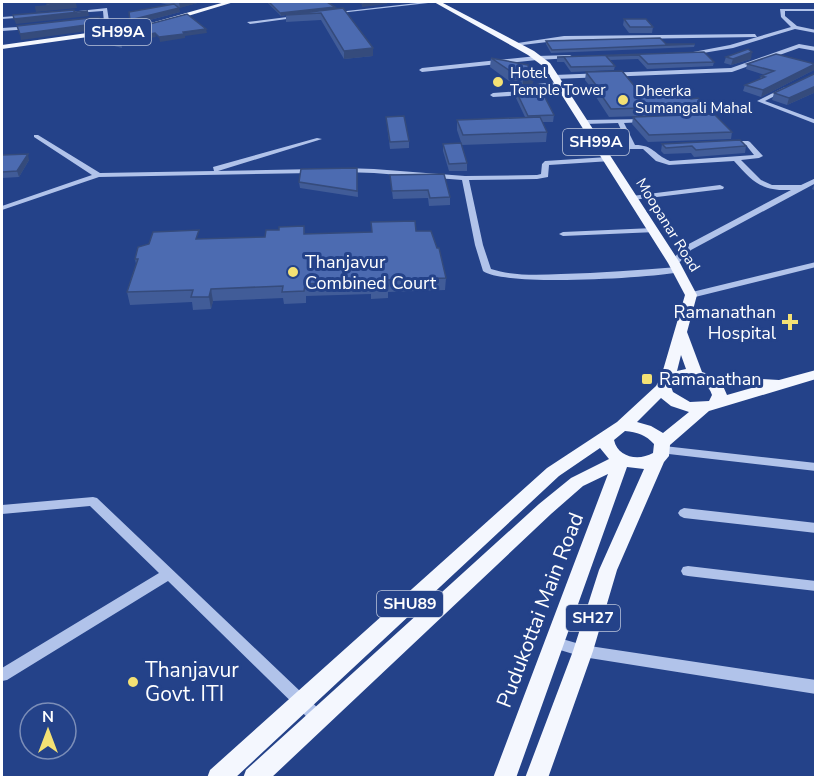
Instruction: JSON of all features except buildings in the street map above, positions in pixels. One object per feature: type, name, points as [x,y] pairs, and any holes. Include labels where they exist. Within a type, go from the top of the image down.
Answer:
[{"type":"main road","name":"SH99A","points":[[143,26],[222,2]]},
{"type":"main road","name":"SH99A","points":[[2,46],[108,33],[231,2]]},
{"type":"main road","name":"Moopanar Road","points":[[436,2],[514,44],[547,66],[676,266],[691,295],[665,383]]},
{"type":"main road","points":[[680,331],[696,375]]},
{"type":"main road","points":[[785,384],[711,381],[696,375],[680,374],[665,383],[666,394],[677,403],[709,406],[785,384],[816,374]]},
{"type":"main road","points":[[623,426],[651,431],[661,451],[709,406],[719,400],[719,390],[711,381]]},
{"type":"main road","name":"SHU89","points":[[218,777],[553,472],[606,437],[609,432],[623,426],[665,383]]},
{"type":"main road","points":[[606,437],[608,449],[621,460]]},
{"type":"main road","name":"SHU89","points":[[254,777],[317,717],[577,482],[621,460],[639,464],[661,451]]},
{"type":"main road","name":"SH27","points":[[536,777],[583,651],[608,570],[661,451]]},
{"type":"main road","name":"Pudukottai Main Road","points":[[504,777],[621,460]]},
{"type":"street","points":[[319,14],[436,2]]},
{"type":"street","points":[[782,10],[790,2]]},
{"type":"street","points":[[55,13],[105,9],[108,33]]},
{"type":"street","points":[[782,10],[816,10]]},
{"type":"street","points":[[782,10],[783,17],[795,27],[816,32]]},
{"type":"street","points":[[2,18],[36,15]]},
{"type":"street","points":[[250,21],[308,15]]},
{"type":"street","points":[[93,20],[105,18]]},
{"type":"street","points":[[2,30],[36,26]]},
{"type":"street","points":[[679,53],[712,51],[795,27]]},
{"type":"street","points":[[514,44],[564,38],[767,36]]},
{"type":"street","points":[[493,95],[524,93],[539,85],[557,80],[732,70],[799,46],[816,49]]},
{"type":"street","points":[[422,70],[572,56]]},
{"type":"street","points":[[797,83],[760,101],[816,122]]},
{"type":"street","points":[[584,122],[655,120]]},
{"type":"street","points":[[620,121],[632,147]]},
{"type":"street","points":[[36,136],[98,175]]},
{"type":"street","points":[[201,173],[319,139]]},
{"type":"street","points":[[645,147],[659,159],[669,163],[759,156],[748,143],[716,143]]},
{"type":"street","points":[[600,148],[656,146]]},
{"type":"street","points":[[332,170],[390,171],[465,178],[537,177],[545,175],[548,163],[608,159]]},
{"type":"street","points":[[736,159],[764,187],[773,189],[804,187]]},
{"type":"street","points":[[2,208],[98,175],[320,171]]},
{"type":"street","points":[[465,178],[487,271],[492,274],[536,278],[676,266],[688,248],[816,180]]},
{"type":"street","points":[[632,198],[720,187]]},
{"type":"street","points":[[563,234],[653,230]]},
{"type":"street","points":[[691,295],[816,264]]},
{"type":"street","points":[[661,451],[816,467]]},
{"type":"street","points":[[2,510],[93,501],[317,717]]},
{"type":"street","points":[[684,513],[816,528]]},
{"type":"street","points":[[688,571],[816,586]]},
{"type":"street","points":[[2,675],[169,574]]},
{"type":"street","points":[[552,642],[583,651],[816,687]]},
{"type":"place","name":"Hotel Temple Tower","points":[[498,82]]},
{"type":"place","name":"Dheerka Sumangali Mahal","points":[[623,100]]},
{"type":"place","name":"Thanjavur Combined Court","points":[[293,272]]},
{"type":"place","name":"Ramanathan Hospital","points":[[790,322]]},
{"type":"place","name":"Ramanathan","points":[[647,379]]},
{"type":"place","name":"Thanjavur Govt. ITI","points":[[133,682]]}]
